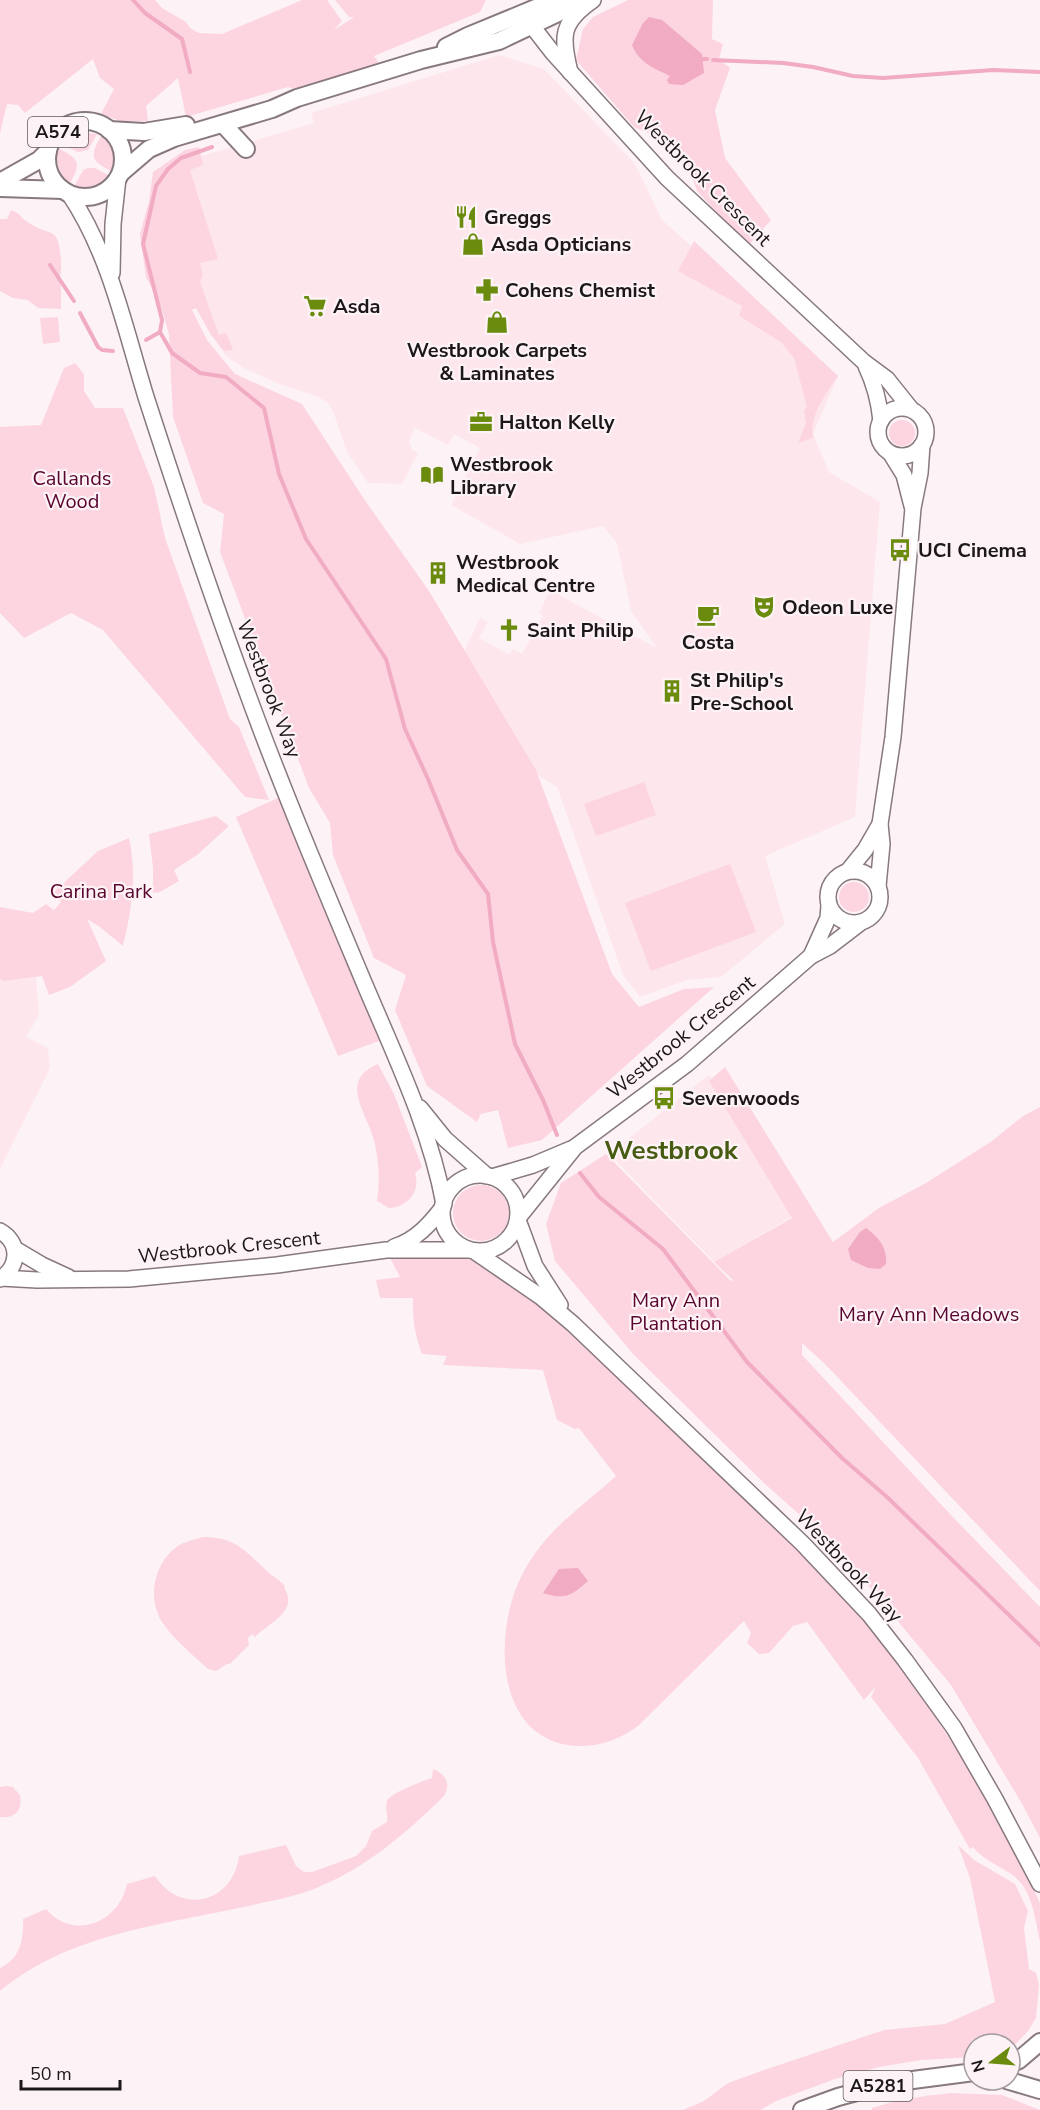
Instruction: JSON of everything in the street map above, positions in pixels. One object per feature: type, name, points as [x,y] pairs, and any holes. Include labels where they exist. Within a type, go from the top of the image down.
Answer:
[{"type":"main road","name":"A574","points":[[119,175],[142,154],[161,143],[421,60],[499,41],[555,0]]},
{"type":"main road","name":"A574","points":[[527,20],[560,12],[578,0]]},
{"type":"main road","name":"A574","points":[[109,130],[144,132],[160,130],[270,101],[297,98]]},
{"type":"main road","name":"A574","points":[[0,182],[39,160],[48,151],[58,132],[77,122],[99,123],[117,139],[122,149],[123,161],[112,187],[92,197],[0,188]]},
{"type":"main road","points":[[223,124],[246,149]]},
{"type":"main road","name":"A574","points":[[48,151],[49,173],[55,183],[67,193]]},
{"type":"main road","points":[[1022,2057],[1040,2042]]},
{"type":"main road","name":"A5281","points":[[802,2110],[838,2097],[890,2083],[962,2076]]},
{"type":"main road","points":[[1022,2085],[1040,2090]]},
{"type":"street","points":[[570,72],[564,43],[565,31],[574,15],[593,0]]},
{"type":"street","name":"Westbrook Crescent","points":[[527,20],[570,72],[668,178],[864,362],[887,379],[911,410]]},
{"type":"street","name":"Westbrook Way","points":[[113,288],[112,243],[119,175]]},
{"type":"street","name":"Westbrook Way","points":[[67,193],[89,227],[113,288],[162,446],[244,686],[323,884],[412,1095],[435,1168],[443,1205]]},
{"type":"street","name":"Westbrook Crescent","points":[[864,362],[875,384],[881,421]]},
{"type":"street","points":[[879,824],[865,850],[848,871],[832,881],[827,895],[829,906],[838,918],[853,924],[870,918],[879,905],[878,886],[882,844],[879,824],[893,737],[913,508],[920,473],[922,446],[926,437],[924,421],[919,414],[897,408],[885,415],[878,429],[881,443],[891,454],[904,476],[913,508]]},
{"type":"street","points":[[891,454],[898,456],[911,454],[922,446]]},
{"type":"street","points":[[848,871],[866,874],[878,886]]},
{"type":"street","name":"Westbrook Crescent","points":[[811,956],[828,918],[829,906]]},
{"type":"street","name":"Westbrook Crescent","points":[[489,1176],[532,1165],[575,1147],[687,1064],[811,956],[830,946],[861,923]]},
{"type":"street","name":"Westbrook Way","points":[[412,1095],[445,1140],[489,1176]]},
{"type":"street","name":"Westbrook Crescent","points":[[518,1219],[575,1147]]},
{"type":"street","points":[[476,1176],[489,1176],[503,1183],[512,1193],[518,1205],[518,1219],[507,1241],[497,1248],[486,1251],[472,1250],[459,1245],[446,1228],[442,1218],[443,1205],[455,1185],[476,1176]]},
{"type":"street","name":"Westbrook Crescent","points":[[386,1250],[413,1238],[428,1226],[443,1205]]},
{"type":"street","name":"Westbrook Way","points":[[518,1219],[535,1266],[573,1324]]},
{"type":"street","name":"Westbrook Crescent","points":[[0,1231],[9,1237],[15,1249],[42,1265],[75,1280]]},
{"type":"street","points":[[1,1278],[13,1266],[16,1257],[15,1249]]},
{"type":"street","name":"Westbrook Crescent","points":[[1,1278],[129,1279],[228,1271],[386,1250],[472,1250]]},
{"type":"street","name":"Westbrook Way","points":[[472,1250],[541,1297],[573,1324],[803,1544],[869,1614],[954,1728],[995,1799],[1039,1884]]},
{"type":"shaded area","points":[[649,17],[662,20],[702,54],[704,73],[683,85],[669,84],[667,80],[670,76],[648,64],[639,56],[632,45],[643,23]]},
{"type":"shaded area","points":[[499,55],[544,69],[635,164],[662,220],[838,376],[813,434],[829,472],[880,502],[855,817],[765,856],[785,924],[721,977],[687,980],[640,997],[623,975],[557,787],[506,755],[456,668],[480,618],[488,622],[479,638],[510,655],[513,649],[522,654],[543,616],[539,613],[550,590],[657,648],[631,611],[617,543],[603,526],[520,544],[451,505],[480,448],[454,434],[448,445],[415,428],[409,441],[412,449],[418,453],[402,484],[368,483],[347,452],[333,411],[327,402],[244,368],[226,356],[207,328],[180,162],[314,123],[311,113]]},
{"type":"shaded area","points":[[36,977],[39,1015],[26,1037],[48,1048],[50,1068],[0,1169],[0,978],[4,981]]},
{"type":"shaded area","points":[[709,1075],[795,1215],[714,1262],[609,1154]]},
{"type":"shaded area","points":[[866,1228],[884,1248],[886,1264],[880,1269],[868,1268],[851,1260],[848,1249],[860,1232]]},
{"type":"shaded area","points":[[578,1568],[588,1581],[577,1590],[562,1596],[543,1593],[559,1569]]},
{"type":"green space","points":[[0,0],[155,0],[162,8],[186,22],[190,28],[199,33],[222,34],[302,0],[327,0],[342,21],[334,30],[354,17],[349,17],[335,0],[486,0],[480,12],[374,56],[379,63],[297,90],[288,87],[186,117],[178,78],[146,106],[148,121],[120,121],[101,114],[114,89],[100,78],[93,59],[25,113],[18,105],[7,104],[0,133]]},
{"type":"green space","points":[[628,0],[713,0],[712,39],[723,44],[719,59],[730,68],[715,110],[725,158],[771,220],[748,246],[697,191],[683,154],[665,140],[634,127],[576,60],[583,29],[593,17]]},
{"type":"green space","points":[[79,132],[97,134],[88,150],[78,152],[61,144],[69,136]]},
{"type":"green space","points":[[101,136],[113,152],[112,172],[94,158]]},
{"type":"green space","points":[[199,147],[203,165],[190,170],[218,259],[200,263],[203,275],[200,282],[219,335],[226,333],[233,350],[224,351],[211,335],[196,308],[192,310],[207,340],[235,374],[302,404],[364,499],[429,591],[536,770],[612,974],[639,1007],[684,989],[714,987],[542,1140],[508,1148],[498,1110],[481,1114],[477,1122],[427,1086],[395,1010],[406,975],[374,958],[333,855],[330,823],[309,788],[220,552],[224,514],[203,503],[173,417],[169,335],[162,309],[146,277],[140,234],[149,201],[153,172],[185,150]]},
{"type":"green space","points":[[58,148],[75,159],[77,163],[76,172],[69,185],[58,168],[56,159]]},
{"type":"green space","points":[[95,168],[110,176],[94,188],[74,187],[83,170]]},
{"type":"green space","points":[[11,210],[34,226],[52,233],[58,241],[61,262],[61,274],[58,280],[61,285],[61,309],[38,308],[28,300],[13,298],[0,291],[0,219],[7,219]]},
{"type":"green space","points":[[694,241],[838,376],[816,413],[812,429],[813,438],[798,443],[806,423],[804,411],[807,407],[794,358],[781,342],[739,316],[742,306],[678,271]]},
{"type":"green space","points":[[58,317],[60,342],[43,344],[40,318]]},
{"type":"green space","name":"Callands Wood","points":[[75,363],[84,374],[84,391],[95,408],[123,408],[154,487],[165,538],[230,719],[239,727],[269,800],[245,797],[103,630],[71,613],[24,638],[0,613],[0,427],[41,425],[64,368]]},
{"type":"green space","points":[[902,420],[911,424],[915,433],[911,442],[902,446],[893,442],[889,433],[893,424]]},
{"type":"green space","points":[[644,782],[656,815],[596,836],[584,804]]},
{"type":"green space","points":[[280,797],[387,1038],[338,1056],[236,817]]},
{"type":"green space","points":[[216,816],[229,826],[197,855],[174,870],[179,881],[160,892],[153,893],[149,834]]},
{"type":"green space","name":"Carina Park","points":[[129,838],[133,878],[129,919],[123,946],[87,919],[106,961],[70,987],[49,995],[42,976],[4,981],[0,979],[0,907],[33,913],[46,904],[54,910],[61,902],[54,892],[98,851]]},
{"type":"green space","points":[[730,864],[756,932],[651,971],[625,903]]},
{"type":"green space","points":[[854,882],[865,886],[869,897],[865,908],[854,912],[843,908],[839,897],[843,886]]},
{"type":"green space","points":[[378,1064],[394,1094],[422,1167],[415,1173],[416,1186],[411,1197],[402,1205],[389,1208],[377,1201],[379,1180],[376,1151],[357,1089],[359,1080],[366,1071]]},
{"type":"green space","points":[[725,1067],[833,1242],[879,1208],[926,1183],[992,1141],[1023,1116],[1040,1107],[1040,1591],[825,1364],[802,1343],[802,1355],[1040,1607],[1040,1838],[951,1685],[835,1546],[765,1484],[634,1355],[555,1261],[546,1224],[561,1183],[606,1154],[731,1281],[733,1280],[714,1262],[792,1218],[709,1081]]},
{"type":"green space","points":[[475,1185],[487,1185],[497,1189],[505,1197],[509,1213],[505,1229],[497,1237],[487,1241],[475,1241],[465,1237],[457,1229],[453,1219],[453,1207],[457,1197],[465,1189]]},
{"type":"green space","points":[[386,1250],[469,1250],[573,1324],[717,1472],[833,1585],[881,1640],[914,1683],[980,1787],[1040,1903],[1040,1941],[1032,1904],[1024,1887],[1011,1874],[973,1847],[970,1849],[918,1758],[871,1697],[876,1686],[864,1700],[807,1622],[793,1626],[769,1653],[759,1654],[747,1643],[751,1633],[744,1621],[639,1725],[611,1741],[580,1746],[552,1741],[531,1727],[517,1707],[508,1683],[505,1656],[506,1629],[511,1602],[520,1579],[539,1548],[563,1522],[616,1476],[579,1428],[575,1429],[557,1420],[543,1370],[443,1365],[447,1356],[422,1354],[414,1326],[413,1298],[380,1298],[376,1280],[400,1277]]},
{"type":"green space","points":[[203,1537],[232,1542],[239,1546],[285,1586],[288,1596],[288,1604],[280,1616],[255,1637],[252,1634],[248,1638],[249,1645],[230,1664],[216,1671],[208,1669],[172,1635],[157,1612],[155,1601],[156,1579],[165,1559],[181,1544]]},
{"type":"green space","points":[[433,1769],[446,1780],[447,1788],[443,1797],[383,1849],[333,1881],[290,1897],[151,1926],[87,1944],[27,1971],[0,1991],[0,1968],[12,1959],[19,1948],[23,1934],[23,1919],[46,1909],[57,1919],[69,1924],[94,1923],[115,1909],[127,1884],[155,1876],[166,1889],[178,1896],[191,1900],[204,1899],[217,1894],[227,1885],[235,1872],[239,1856],[286,1845],[296,1866],[304,1872],[312,1872],[356,1856],[366,1846],[372,1831],[387,1822],[386,1803],[389,1798],[432,1778]]},
{"type":"green space","points":[[0,1787],[13,1787],[20,1795],[20,1805],[14,1815],[0,1817]]},
{"type":"green space","points":[[958,1845],[974,1860],[1015,1884],[1028,1911],[1024,1928],[1029,1969],[1036,1973],[1039,1985],[1036,2018],[1022,2037],[1022,2032],[962,2032],[962,2058],[921,2060],[879,2067],[835,2079],[776,2101],[760,2110],[683,2110],[704,2101],[728,2083],[764,2070],[884,2030],[945,2024],[995,2002],[970,1878]]},
{"type":"green space","points":[[951,2093],[1002,2095],[1040,2110],[872,2110],[872,2108],[901,2100]]},
{"type":"waterway","points":[[133,0],[145,13],[182,39],[190,72]]},
{"type":"waterway","points":[[713,60],[783,63],[853,76],[883,78],[993,70],[1040,72]]},
{"type":"waterway","points":[[212,147],[181,158],[168,169],[156,186],[143,244],[162,320],[160,332],[172,353],[200,373],[226,377],[264,408],[279,474],[306,539],[386,659],[405,729],[457,850],[488,894],[493,942],[515,1044],[543,1100],[557,1135]]},
{"type":"waterway","points":[[50,265],[74,301]]},
{"type":"waterway","points":[[80,313],[98,347],[102,350],[113,351]]},
{"type":"waterway","points":[[146,340],[160,332]]},
{"type":"waterway","points":[[580,1173],[599,1197],[663,1249],[747,1362],[842,1458],[887,1497],[1040,1645]]},
{"type":"place","name":"Greggs","points":[[466,217]]},
{"type":"place","name":"Asda Opticians","points":[[473,244]]},
{"type":"place","name":"Cohens Chemist","points":[[487,290]]},
{"type":"place","name":"Asda","points":[[315,306]]},
{"type":"place","name":"Westbrook Carpets & Laminates","points":[[497,322]]},
{"type":"place","name":"Halton Kelly","points":[[481,422]]},
{"type":"place","name":"Westbrook Library","points":[[432,475]]},
{"type":"place","name":"UCI Cinema","points":[[900,550]]},
{"type":"place","name":"Westbrook Medical Centre","points":[[438,573]]},
{"type":"place","name":"Odeon Luxe","points":[[764,607]]},
{"type":"place","name":"Costa","points":[[708,615]]},
{"type":"place","name":"Saint Philip","points":[[509,630]]},
{"type":"place","name":"St Philip's Pre-School","points":[[672,691]]},
{"type":"place","name":"Sevenwoods","points":[[664,1098]]},
{"type":"district","name":"Westbrook","points":[[671,1150]]},
{"type":"park label","name":"Mary Ann Plantation","points":[[676,1312]]},
{"type":"park label","name":"Mary Ann Meadows","points":[[929,1314]]}]
